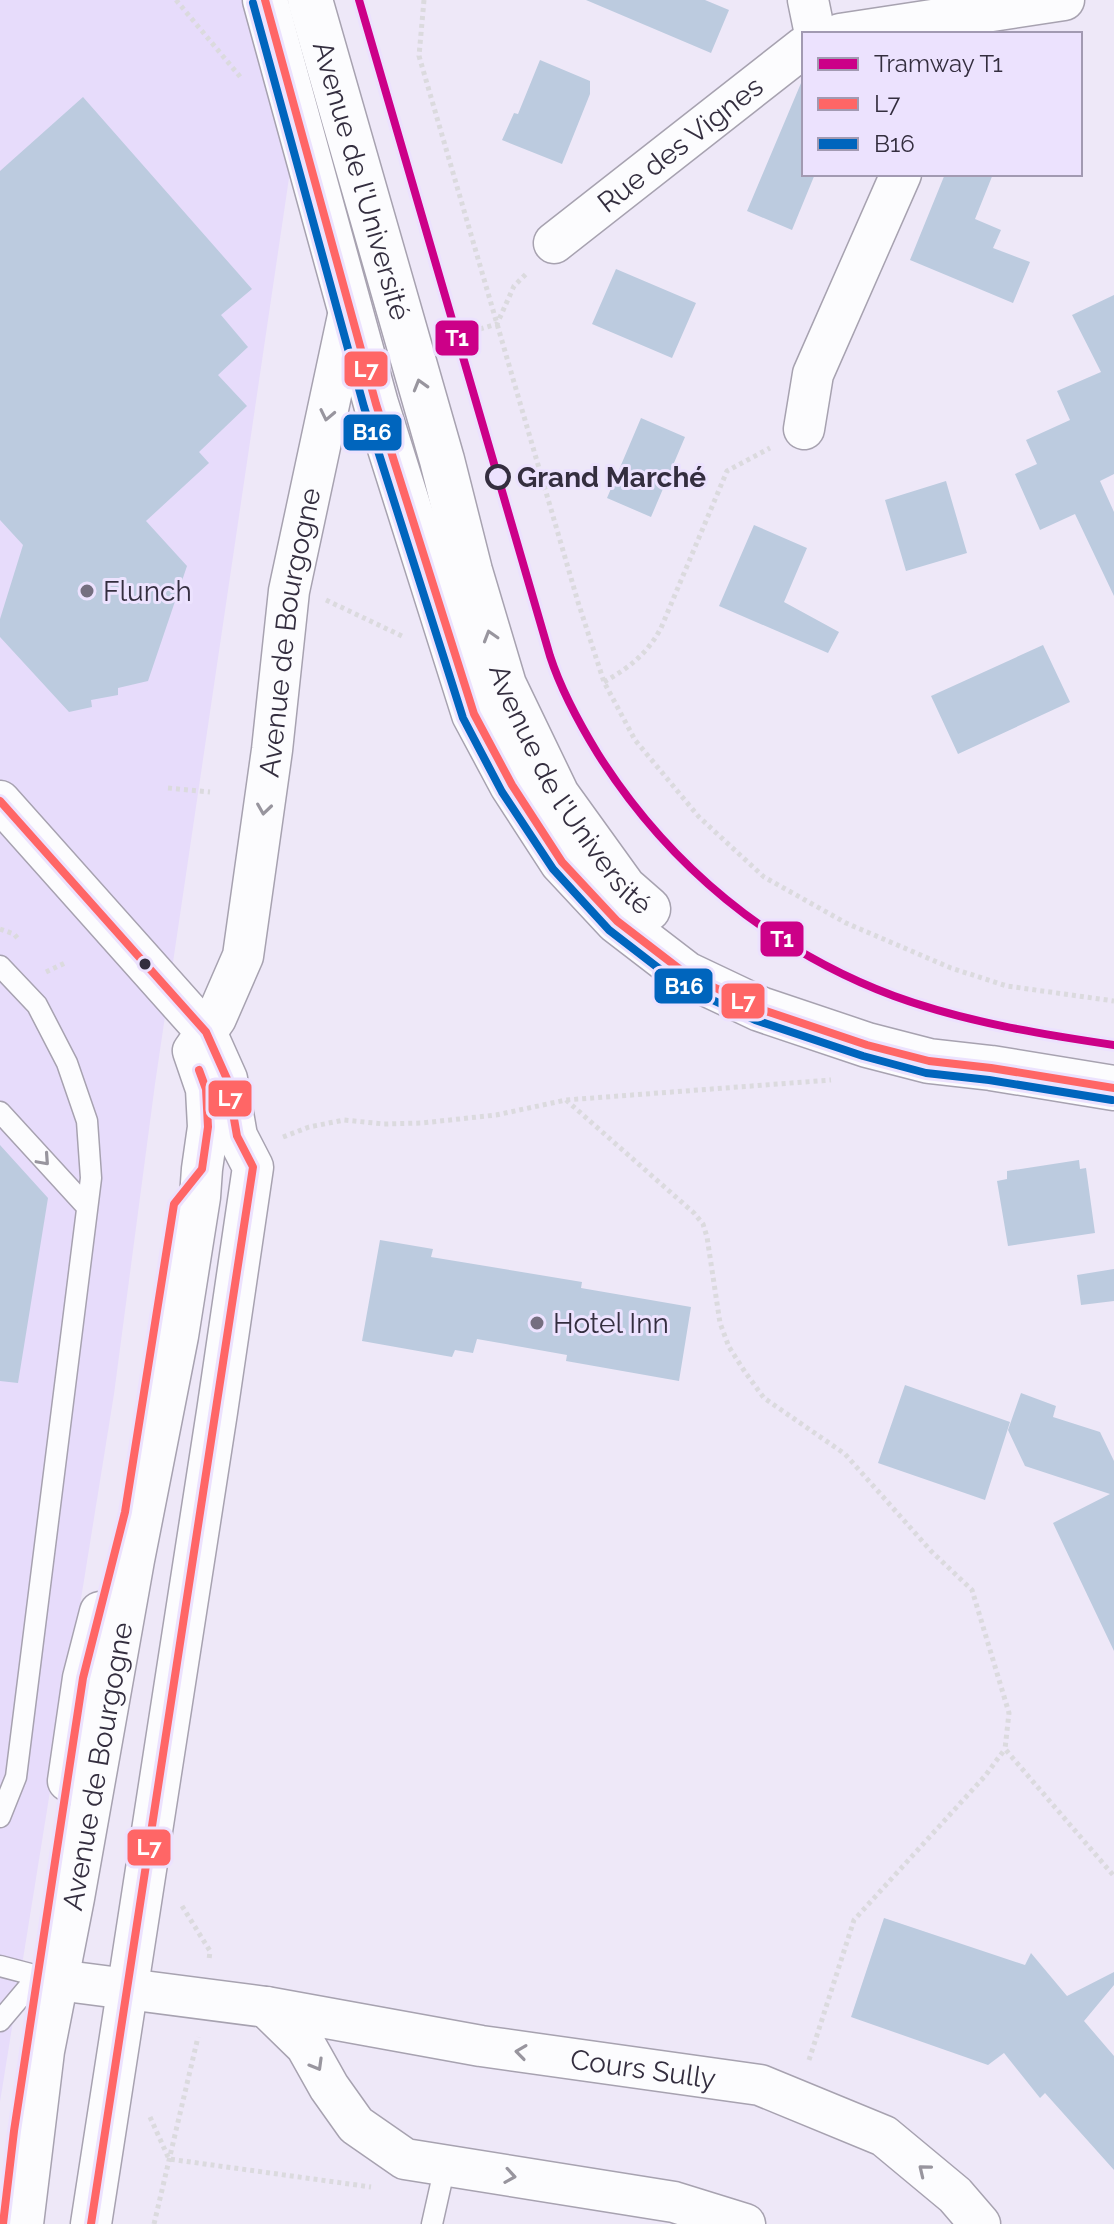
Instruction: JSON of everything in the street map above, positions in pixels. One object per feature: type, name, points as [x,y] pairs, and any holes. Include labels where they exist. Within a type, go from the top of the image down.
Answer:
[{"type":"main road","name":"Avenue de l'Université","points":[[265,0],[349,311],[474,714],[512,785],[562,862],[617,921],[686,974],[760,1009]]},
{"type":"main road","name":"Avenue de l'Université","points":[[310,0],[504,685],[557,795],[624,888],[760,1009]]},
{"type":"main road","points":[[760,1009],[867,1045],[929,1061],[1114,1088]]},
{"type":"street","points":[[808,0],[815,32]]},
{"type":"street","points":[[866,32],[944,26],[1064,0]]},
{"type":"street","name":"Rue des Vignes","points":[[554,243],[802,49]]},
{"type":"street","points":[[804,429],[813,374],[900,176]]},
{"type":"street","name":"Avenue de Bourgogne","points":[[3,2224],[14,2131],[178,1336],[208,1127],[200,1042],[216,1018],[243,956],[272,750],[289,591],[349,311]]},
{"type":"street","name":"Avenue de Bourgogne","points":[[0,801],[172,993],[200,1042],[227,1079],[256,1134],[123,1905],[118,1988],[91,2224]]},
{"type":"street","name":"Avenue de Bourgogne","points":[[23,2224],[44,2051],[48,1978]]},
{"type":"street","name":"Cours Sully","points":[[48,1978],[266,2007],[481,2046],[760,2085],[884,2136],[955,2195],[980,2224]]},
{"type":"street","name":"Avenue de Bourgogne","points":[[68,2224],[118,1988]]},
{"type":"street","points":[[266,2007],[306,2046],[329,2087],[356,2125],[405,2159],[674,2202],[745,2224]]},
{"type":"lane","points":[[0,966],[37,1005],[67,1063],[87,1121],[91,1178],[16,1777],[0,1817]]},
{"type":"lane","points":[[0,1112],[87,1207]]},
{"type":"lane","points":[[0,1966],[48,1978]]},
{"type":"lane","points":[[0,2021],[48,1978]]},
{"type":"lane","points":[[432,2224],[445,2166]]},
{"type":"path","points":[[176,0],[251,90]]},
{"type":"path","points":[[424,0],[419,56],[574,587],[604,682],[635,740],[699,817],[764,877],[846,923],[951,968],[1007,986],[1114,1001]]},
{"type":"path","points":[[497,324],[514,286],[554,243]]},
{"type":"path","points":[[604,682],[627,669],[652,646],[727,471],[804,429]]},
{"type":"path","points":[[317,596],[416,642]]},
{"type":"path","points":[[168,788],[210,792]]},
{"type":"path","points":[[0,929],[14,934]]},
{"type":"path","points":[[256,1134],[283,1137],[309,1127],[344,1120],[384,1124],[422,1123],[496,1115],[566,1100],[835,1079]]},
{"type":"path","points":[[566,1100],[703,1224],[720,1323],[729,1347],[764,1398],[845,1454],[931,1551],[972,1590],[1009,1713],[1005,1749],[985,1776],[854,1920],[796,2099]]},
{"type":"path","points":[[1005,1749],[1114,1876]]},
{"type":"path","points":[[154,2224],[207,1999]]},
{"type":"shaded area","points":[[0,0],[250,0],[293,151],[155,1084],[114,1394],[0,2102]]},
{"type":"building","points":[[586,0],[705,0],[729,10],[711,53]]},
{"type":"building","points":[[540,60],[590,81],[590,94],[562,164],[502,140],[514,113],[518,114]]},
{"type":"building","points":[[802,81],[802,176],[814,176],[792,230],[747,211]]},
{"type":"building","points":[[83,97],[252,289],[221,315],[248,347],[218,375],[247,406],[199,452],[209,463],[146,521],[187,566],[148,681],[118,688],[118,695],[91,700],[92,707],[69,712],[0,637],[0,619],[23,545],[0,520],[0,171]]},
{"type":"building","points":[[944,176],[992,176],[975,219],[1001,230],[993,248],[1030,262],[1013,303],[910,260]]},
{"type":"building","points":[[616,269],[696,303],[672,358],[592,324]]},
{"type":"building","points":[[1114,295],[1114,474],[1100,481],[1114,512],[1114,596],[1075,514],[1040,530],[1015,474],[1037,464],[1026,440],[1070,420],[1057,391],[1101,372],[1072,315]]},
{"type":"building","points":[[641,418],[685,437],[651,517],[607,498]]},
{"type":"building","points":[[946,481],[967,553],[906,571],[885,500]]},
{"type":"building","points":[[754,525],[807,548],[784,602],[839,632],[828,653],[719,606]]},
{"type":"building","points":[[1043,645],[1070,702],[958,754],[931,696]]},
{"type":"building","points":[[0,1145],[48,1198],[18,1383],[0,1381]]},
{"type":"building","points":[[1079,1160],[1080,1169],[1086,1168],[1095,1233],[1008,1246],[997,1181],[1007,1179],[1007,1171]]},
{"type":"building","points":[[380,1240],[433,1249],[431,1257],[582,1282],[581,1288],[691,1307],[679,1381],[566,1361],[567,1355],[477,1339],[473,1353],[455,1350],[452,1357],[362,1341]]},
{"type":"building","points":[[1114,1269],[1114,1301],[1081,1305],[1077,1275]]},
{"type":"building","points":[[905,1385],[1010,1422],[985,1500],[878,1463]]},
{"type":"building","points":[[1021,1393],[1056,1406],[1053,1417],[1100,1432],[1114,1461],[1114,1651],[1053,1523],[1110,1494],[1025,1466],[1008,1430]]},
{"type":"building","points":[[884,1918],[1025,1965],[1031,1953],[1067,1996],[1114,1972],[1114,1985],[1084,2021],[1114,2056],[1114,2170],[1045,2093],[1040,2098],[1004,2053],[988,2065],[851,2017]]},
{"type":"tram line","name":"T1","points":[[359,0],[550,656],[577,718],[626,794],[656,832],[726,899],[765,928],[849,977],[894,996],[975,1020],[1114,1045]]},
{"type":"transit line","name":"L7","points":[[265,0],[376,404],[474,714],[512,785],[562,862],[617,921],[686,974],[760,1009],[867,1045],[929,1061],[1114,1088]]},
{"type":"transit line","name":"B16","points":[[253,3],[364,407],[463,718],[502,792],[553,869],[609,930],[679,984],[755,1020],[863,1056],[926,1073],[1112,1100]]},
{"type":"transit line","name":"L7","points":[[0,801],[206,1032],[227,1079],[237,1136],[253,1167],[91,2224]]},
{"type":"transit line","name":"L7","points":[[3,2224],[14,2131],[83,1678],[125,1512],[174,1204],[202,1169],[208,1127],[206,1089],[199,1070]]},
{"type":"place","name":"Grand Marché","points":[[498,477]]},
{"type":"place","name":"Flunch","points":[[87,591]]},
{"type":"place","name":"Hotel Inn","points":[[537,1323]]}]
